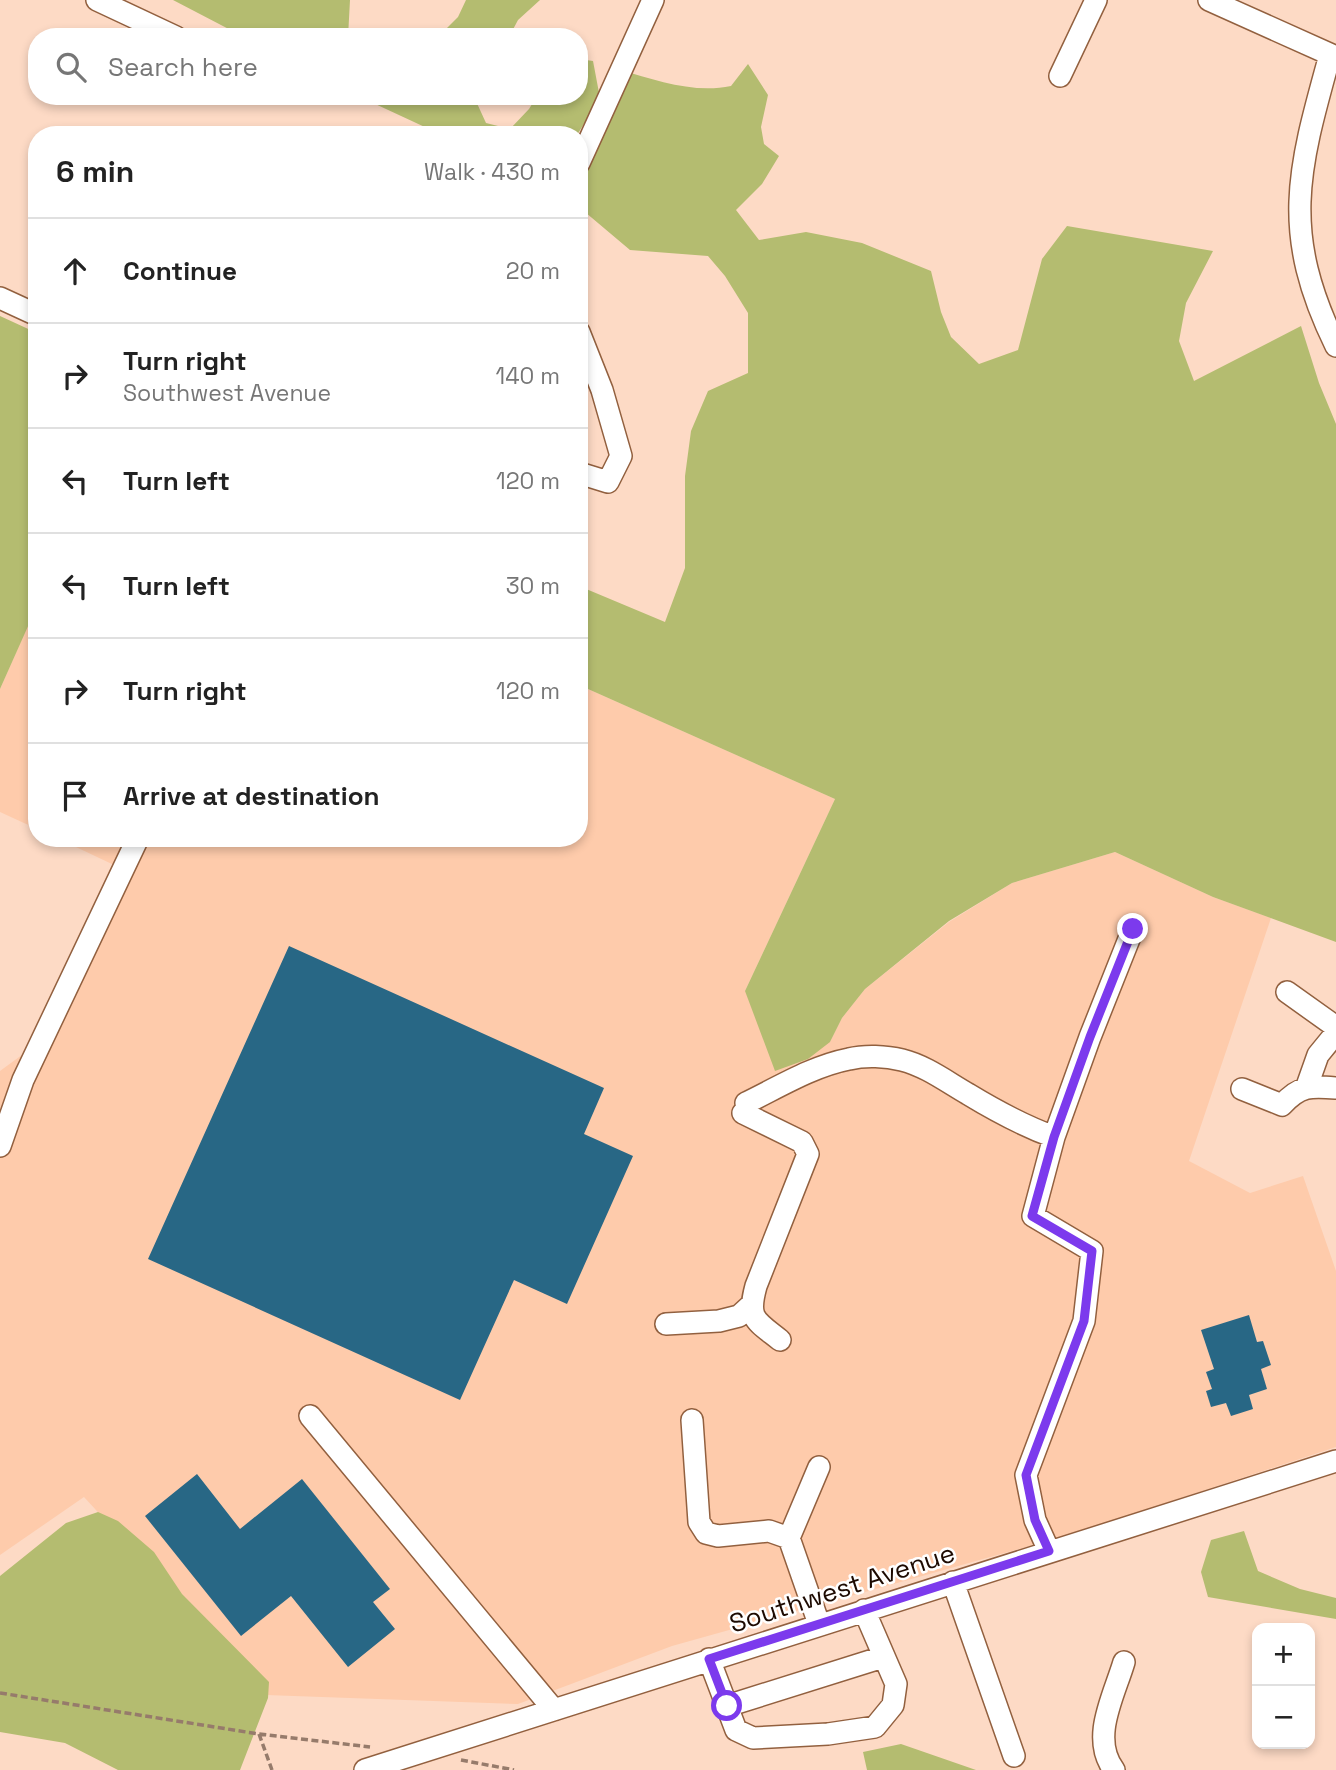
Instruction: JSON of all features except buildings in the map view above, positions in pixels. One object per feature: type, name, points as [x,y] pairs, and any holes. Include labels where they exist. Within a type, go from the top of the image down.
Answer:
[{"type":"street","points":[[97,0],[157,28]]},
{"type":"street","points":[[588,143],[653,0]]},
{"type":"street","points":[[1060,76],[1096,0]]},
{"type":"street","points":[[1209,0],[1333,56],[1303,159],[1299,217],[1309,281],[1336,346]]},
{"type":"street","points":[[0,298],[28,311]]},
{"type":"street","points":[[588,355],[602,390],[621,456],[608,482],[588,475]]},
{"type":"street","points":[[0,1146],[23,1080],[134,847]]},
{"type":"street","points":[[1049,1551],[1035,1520],[1026,1475],[1084,1321],[1092,1251],[1032,1216],[1054,1137],[1133,929]]},
{"type":"street","points":[[1287,992],[1336,1027]]},
{"type":"street","points":[[1307,1086],[1318,1055],[1336,1033]]},
{"type":"street","points":[[780,1340],[755,1321],[751,1305],[808,1154],[802,1142],[745,1108],[814,1070],[849,1059],[879,1057],[903,1060],[1018,1122],[1054,1137]]},
{"type":"street","points":[[1242,1089],[1282,1105],[1289,1096],[1307,1086],[1336,1088]]},
{"type":"street","points":[[666,1324],[719,1321],[739,1315],[751,1305]]},
{"type":"street","points":[[310,1416],[554,1710]]},
{"type":"street","points":[[692,1420],[699,1522],[706,1533],[718,1536],[769,1531],[789,1538]]},
{"type":"street","name":"Southwest Avenue","points":[[365,1770],[1336,1461]]},
{"type":"street","points":[[819,1624],[789,1538],[820,1467]]},
{"type":"street","points":[[953,1582],[1014,1756]]},
{"type":"street","points":[[709,1659],[736,1730],[752,1738],[828,1734],[875,1727],[893,1705],[896,1684],[864,1610]]},
{"type":"street","points":[[727,1706],[883,1657]]},
{"type":"street","points":[[1114,1770],[1106,1758],[1104,1720],[1124,1662]]},
{"type":"path","points":[[0,1693],[259,1734],[376,1748]]},
{"type":"path","points":[[259,1734],[272,1770]]},
{"type":"path","points":[[452,1758],[514,1770]]},
{"type":"shaded area","points":[[28,625],[28,825],[0,812],[0,689]]},
{"type":"shaded area","points":[[588,689],[835,799],[745,991],[830,1042],[842,1018],[865,989],[949,922],[1012,883],[1115,852],[1213,897],[1271,918],[1189,1161],[1250,1193],[1303,1176],[1336,1271],[1336,1447],[1065,1536],[672,1646],[518,1704],[266,1695],[84,1497],[0,1555],[0,1071],[30,1049],[114,865],[76,847],[588,847]]},
{"type":"green space","points":[[173,0],[350,0],[348,28],[227,28]]},
{"type":"green space","points":[[466,0],[540,0],[518,20],[514,28],[447,28],[458,17]]},
{"type":"green space","points":[[588,60],[593,61],[600,98],[583,126],[513,126],[531,105],[588,105]]},
{"type":"green space","points":[[748,64],[768,95],[761,127],[764,144],[779,156],[762,184],[736,210],[759,240],[806,232],[862,243],[931,271],[941,312],[951,337],[979,364],[1018,350],[1042,259],[1067,226],[1213,251],[1186,303],[1179,341],[1194,381],[1301,326],[1319,383],[1336,424],[1336,942],[1213,897],[1115,852],[1012,883],[949,921],[865,989],[842,1018],[830,1042],[808,1059],[775,1071],[745,991],[835,799],[588,689],[588,590],[665,622],[685,568],[685,476],[691,431],[708,391],[748,373],[748,313],[725,276],[708,256],[630,250],[588,215],[588,143],[620,70],[675,85],[703,88],[731,86]]},
{"type":"green space","points":[[377,105],[478,105],[486,123],[498,126],[423,126]]},
{"type":"green space","points":[[0,316],[28,329],[28,626],[0,689]]},
{"type":"green space","points":[[98,1512],[118,1521],[154,1552],[182,1594],[269,1682],[268,1698],[240,1770],[118,1770],[65,1743],[0,1732],[0,1576],[66,1523]]},
{"type":"green space","points":[[1244,1531],[1258,1571],[1300,1589],[1336,1598],[1336,1619],[1208,1597],[1201,1572],[1211,1540]]},
{"type":"green space","points":[[901,1744],[976,1770],[867,1770],[863,1752]]},
{"type":"route","points":[[727,1706],[709,1659],[1049,1551],[1035,1520],[1026,1475],[1084,1321],[1092,1251],[1032,1216],[1054,1137],[1133,929]]}]
